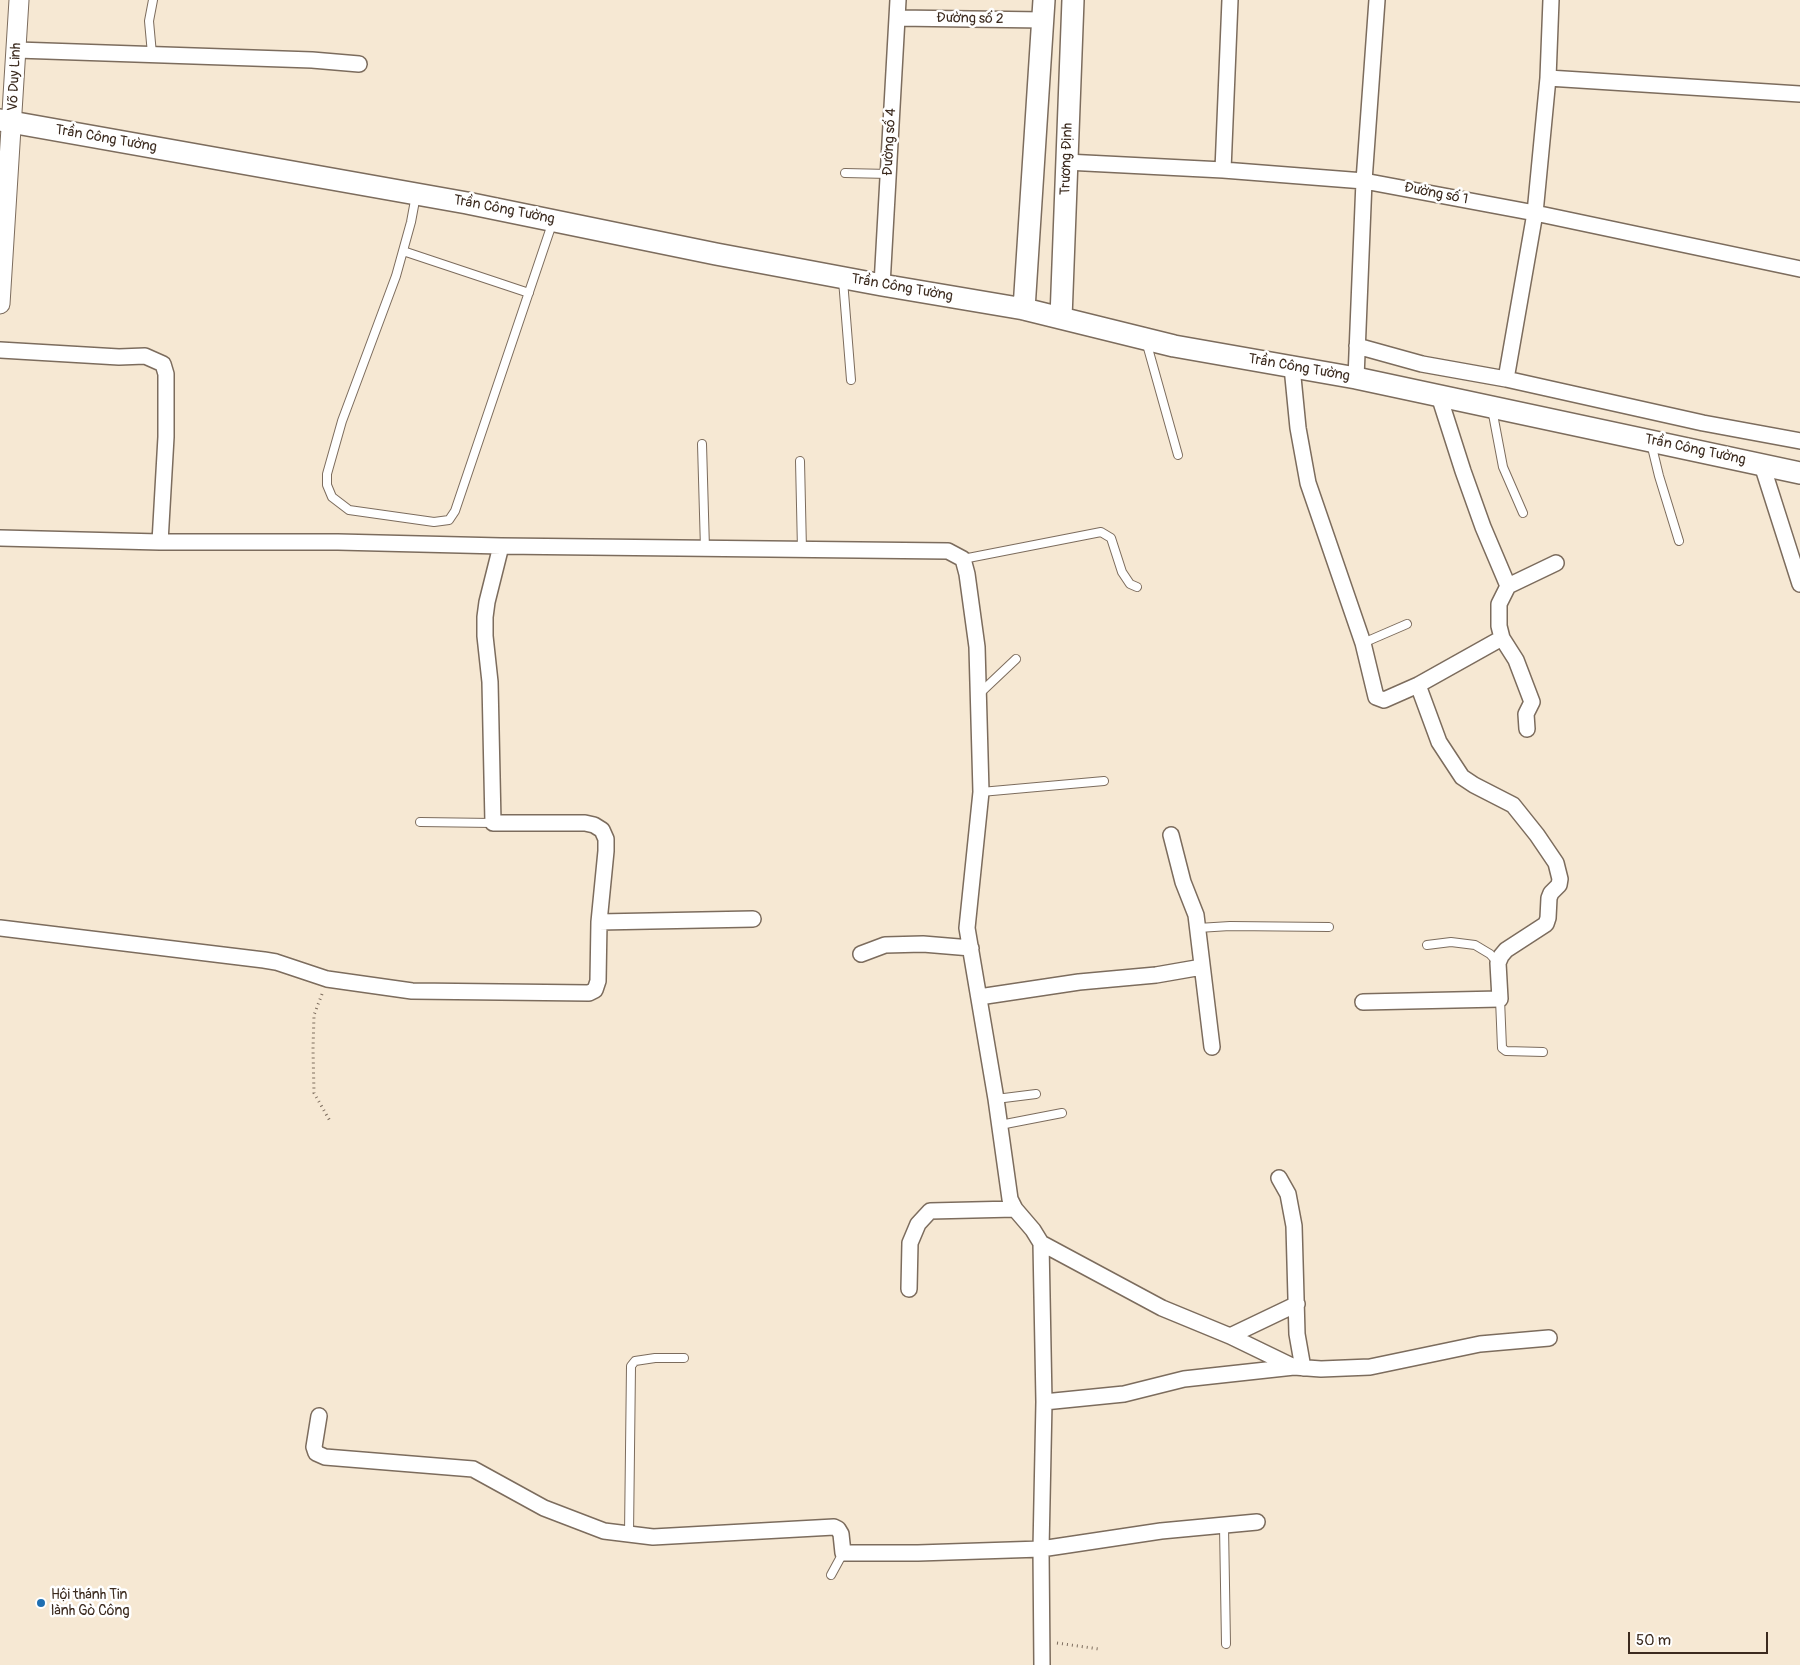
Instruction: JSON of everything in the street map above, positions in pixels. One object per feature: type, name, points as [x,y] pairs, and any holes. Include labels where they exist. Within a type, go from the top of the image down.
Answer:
[{"type":"main road","name":"Trương Định","points":[[1061,318],[1073,0]]},
{"type":"main road","points":[[1024,309],[1044,10]]},
{"type":"main road","name":"Trần Công Tường","points":[[6,122],[416,193],[843,278],[1024,309],[1174,346],[1356,378],[1800,472]]},
{"type":"street","name":"Võ Duy Linh","points":[[0,304],[6,122],[17,50],[19,0]]},
{"type":"street","name":"Đường số 4","points":[[882,285],[898,0]]},
{"type":"street","points":[[1223,170],[1230,0]]},
{"type":"street","points":[[1356,378],[1364,180],[1377,0]]},
{"type":"street","points":[[1506,379],[1535,212],[1548,78],[1551,0]]},
{"type":"street","name":"Đường số 2","points":[[897,18],[1044,10]]},
{"type":"street","points":[[17,50],[312,60],[358,64]]},
{"type":"street","points":[[1548,78],[1800,94]]},
{"type":"street","name":"Đường số 1","points":[[1066,162],[1364,180],[1535,212],[1800,269]]},
{"type":"street","name":"Trần Công Tường","points":[[1357,346],[1422,364],[1506,379],[1704,423],[1800,441]]},
{"type":"street","points":[[0,350],[145,356],[163,364],[166,374],[166,437],[160,542]]},
{"type":"street","points":[[1292,367],[1298,428],[1308,483],[1363,643],[1376,697],[1384,700],[1418,685],[1502,638]]},
{"type":"street","points":[[1439,396],[1483,527],[1508,586]]},
{"type":"street","points":[[1762,464],[1800,584]]},
{"type":"street","points":[[0,538],[160,542],[338,542],[948,552],[963,559],[967,574],[977,647],[981,792],[967,928],[996,1099],[1010,1199],[1015,1209],[1033,1230],[1041,1243],[1162,1308],[1298,1367]]},
{"type":"street","points":[[0,928],[82,937],[283,965],[328,979],[412,991],[589,992],[594,990],[598,981],[599,922],[606,851],[606,839],[602,830],[585,823],[493,823],[490,682],[485,617],[500,546]]},
{"type":"street","points":[[1527,729],[1526,714],[1532,702],[1516,660],[1502,638],[1499,626],[1499,604],[1508,586],[1556,563]]},
{"type":"street","points":[[1363,1002],[1500,999],[1498,963],[1501,956],[1506,950],[1546,924],[1549,898],[1559,885],[1560,879],[1556,863],[1513,805],[1468,781],[1439,742],[1418,685]]},
{"type":"street","points":[[1170,835],[1183,882],[1196,915],[1212,1047]]},
{"type":"street","points":[[599,922],[753,919]]},
{"type":"street","points":[[861,954],[885,945],[923,944],[971,948]]},
{"type":"street","points":[[979,997],[1079,982],[1156,975],[1202,967]]},
{"type":"street","points":[[1279,1178],[1288,1194],[1294,1226],[1298,1367]]},
{"type":"street","points":[[909,1289],[910,1243],[918,1224],[930,1211],[1015,1209]]},
{"type":"street","points":[[1041,1243],[1044,1402],[1041,1549],[1042,1665]]},
{"type":"street","points":[[1230,1336],[1296,1304]]},
{"type":"street","points":[[1044,1402],[1124,1394],[1184,1379],[1298,1367],[1321,1369],[1370,1367],[1480,1344],[1549,1338]]},
{"type":"street","points":[[319,1416],[314,1447],[316,1453],[325,1457],[458,1466],[473,1469],[544,1508],[604,1531],[653,1537],[834,1527],[841,1534],[844,1552],[918,1553],[1041,1549],[1161,1531],[1258,1522]]},
{"type":"lane","points":[[152,54],[149,21],[153,0]]},
{"type":"lane","points":[[845,173],[889,174]]},
{"type":"lane","points":[[416,193],[411,222],[396,276],[342,421],[327,474],[327,485],[332,496],[349,510],[434,522],[448,520],[455,511],[553,220]]},
{"type":"lane","points":[[403,251],[529,293]]},
{"type":"lane","points":[[843,278],[852,380]]},
{"type":"lane","points":[[1146,339],[1178,455]]},
{"type":"lane","points":[[1492,407],[1503,467],[1523,513]]},
{"type":"lane","points":[[1651,441],[1659,476],[1680,541]]},
{"type":"lane","points":[[702,444],[705,549]]},
{"type":"lane","points":[[800,461],[802,550]]},
{"type":"lane","points":[[963,559],[1101,532],[1111,538],[1122,572],[1130,584],[1137,587]]},
{"type":"lane","points":[[1363,643],[1408,624]]},
{"type":"lane","points":[[978,695],[1016,660]]},
{"type":"lane","points":[[981,792],[1104,781]]},
{"type":"lane","points":[[420,822],[493,823]]},
{"type":"lane","points":[[1198,928],[1230,926],[1329,927]]},
{"type":"lane","points":[[1427,945],[1451,942],[1475,945],[1490,954],[1498,963]]},
{"type":"lane","points":[[1500,999],[1502,1048],[1506,1051],[1543,1052]]},
{"type":"lane","points":[[996,1099],[1036,1094]]},
{"type":"lane","points":[[1000,1125],[1062,1113]]},
{"type":"lane","points":[[629,1534],[631,1366],[634,1361],[655,1358],[684,1358]]},
{"type":"lane","points":[[1224,1526],[1226,1644]]},
{"type":"lane","points":[[831,1575],[844,1552]]},
{"type":"path","points":[[328,979],[314,1015],[313,1049],[314,1094],[330,1121]]},
{"type":"path","points":[[1042,1640],[1099,1649]]},
{"type":"place","name":"Hội thánh Tin lành Gò Công","points":[[41,1603]]}]
